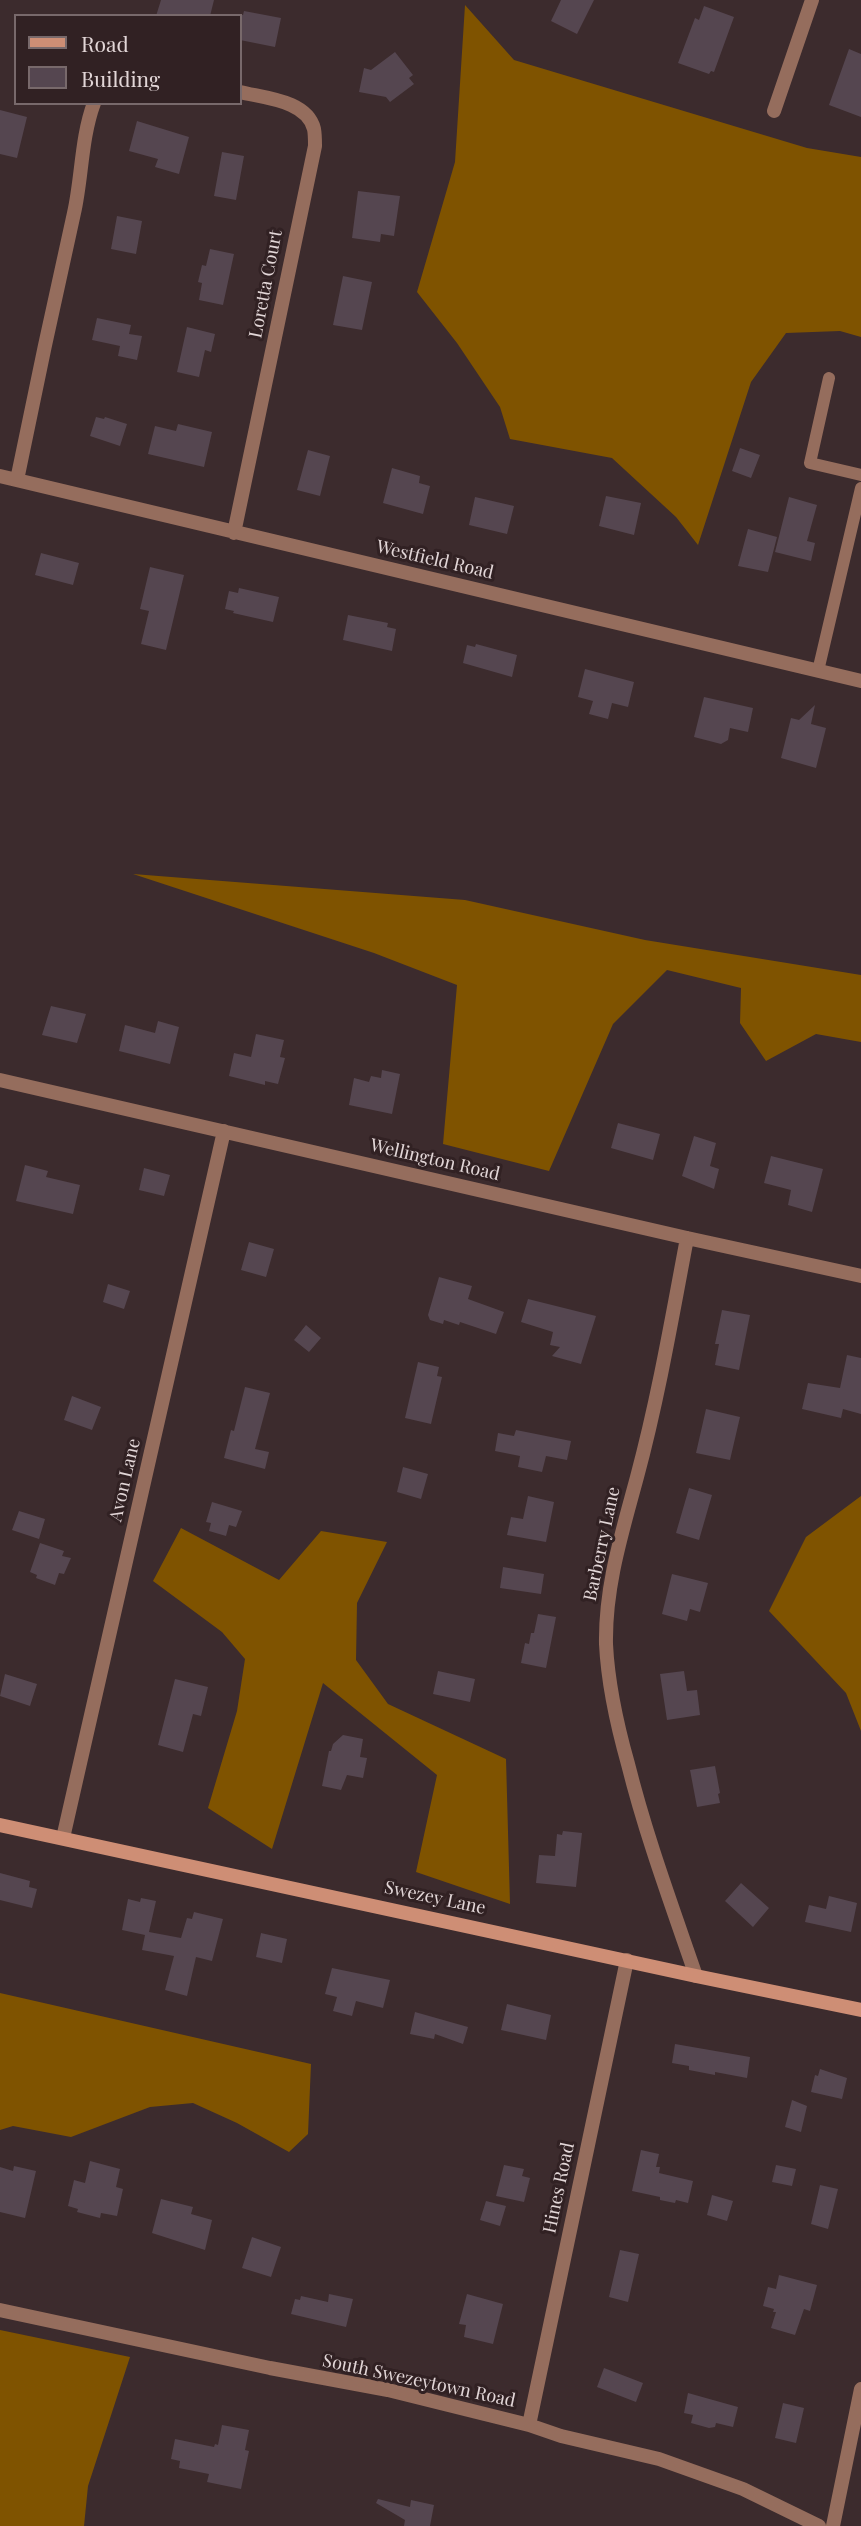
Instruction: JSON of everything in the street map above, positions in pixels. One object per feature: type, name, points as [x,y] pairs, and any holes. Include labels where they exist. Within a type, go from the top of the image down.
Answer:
[{"type":"street","points":[[774,111],[812,0]]},
{"type":"street","name":"Loretta Court","points":[[234,533],[315,146],[314,128],[302,111],[271,99],[242,92]]},
{"type":"street","points":[[18,480],[75,210],[94,105]]},
{"type":"street","name":"Westfield Road","points":[[0,476],[861,681]]},
{"type":"street","name":"Wellington Road","points":[[0,1080],[861,1276]]},
{"type":"street","name":"Avon Lane","points":[[64,1838],[224,1131]]},
{"type":"street","name":"Barberry Lane","points":[[687,1238],[637,1477],[623,1523],[607,1600],[606,1644],[612,1695],[632,1783],[696,1976]]},
{"type":"street","name":"Swezey Lane","points":[[0,1825],[861,2010]]},
{"type":"street","name":"Hines Road","points":[[529,2425],[628,1960]]},
{"type":"street","name":"South Swezeytown Road","points":[[0,2310],[270,2368],[388,2390],[529,2425],[561,2436],[606,2445],[686,2468],[743,2489],[813,2525]]},
{"type":"street","points":[[833,2526],[861,2389]]},
{"type":"lane","points":[[829,378],[810,463],[861,475]]},
{"type":"lane","points":[[818,671],[861,488]]},
{"type":"shaded area","points":[[465,5],[514,60],[807,148],[861,157],[861,337],[840,331],[786,333],[751,382],[698,545],[676,517],[612,458],[510,439],[500,407],[457,343],[417,292],[455,162]]},
{"type":"shaded area","points":[[133,874],[465,900],[645,940],[861,975],[861,1042],[816,1034],[766,1061],[740,1023],[741,988],[667,970],[613,1024],[549,1171],[443,1144],[457,985],[374,953]]},
{"type":"shaded area","points":[[861,1496],[861,1731],[846,1693],[769,1611],[806,1537]]},
{"type":"shaded area","points":[[181,1528],[279,1580],[321,1531],[387,1542],[357,1603],[356,1660],[388,1704],[506,1759],[510,1904],[416,1872],[437,1775],[323,1683],[272,1849],[208,1808],[237,1711],[245,1659],[222,1632],[153,1581]]},
{"type":"shaded area","points":[[0,1993],[311,2064],[308,2134],[289,2152],[237,2123],[193,2103],[150,2107],[71,2137],[13,2126],[0,2130]]},
{"type":"shaded area","points":[[0,2330],[130,2357],[88,2486],[84,2526],[0,2526]]},
{"type":"building","points":[[161,0],[214,0],[210,14],[157,14]]},
{"type":"building","points":[[561,0],[594,0],[577,34],[551,21]]},
{"type":"building","points":[[704,6],[734,17],[714,72],[709,74],[678,63],[695,18],[699,20]]},
{"type":"building","points":[[244,11],[281,18],[275,47],[242,40]]},
{"type":"building","points":[[849,49],[861,54],[861,117],[829,105]]},
{"type":"building","points":[[395,52],[413,75],[409,78],[414,84],[390,102],[386,97],[359,92],[364,68],[371,70]]},
{"type":"building","points":[[0,110],[27,117],[17,158],[0,154]]},
{"type":"building","points":[[137,121],[189,137],[179,174],[155,167],[158,159],[129,151]]},
{"type":"building","points":[[222,152],[244,156],[236,200],[214,196]]},
{"type":"building","points":[[358,191],[400,196],[394,236],[381,234],[380,242],[352,238]]},
{"type":"building","points":[[117,216],[142,221],[136,254],[111,249]]},
{"type":"building","points":[[210,249],[234,254],[223,305],[199,300],[202,283],[198,282]]},
{"type":"building","points":[[343,276],[372,282],[362,330],[333,325]]},
{"type":"building","points":[[97,318],[131,325],[129,334],[142,336],[137,360],[118,356],[120,346],[92,340]]},
{"type":"building","points":[[187,327],[215,334],[211,352],[205,350],[199,377],[177,372]]},
{"type":"building","points":[[96,417],[127,424],[120,446],[90,436]]},
{"type":"building","points":[[178,424],[212,432],[204,467],[148,454],[155,426],[176,431]]},
{"type":"building","points":[[740,448],[760,455],[751,478],[732,471]]},
{"type":"building","points":[[308,450],[330,456],[320,496],[297,490]]},
{"type":"building","points":[[392,468],[420,476],[419,483],[430,486],[423,514],[383,503]]},
{"type":"building","points":[[606,496],[641,503],[634,535],[599,526]]},
{"type":"building","points":[[475,497],[514,506],[507,534],[469,525]]},
{"type":"building","points":[[789,497],[817,505],[807,541],[815,543],[811,561],[775,552]]},
{"type":"building","points":[[748,529],[777,537],[768,572],[738,566]]},
{"type":"building","points":[[41,553],[79,563],[73,585],[35,575]]},
{"type":"building","points":[[150,567],[184,575],[166,650],[141,644],[149,611],[140,609]]},
{"type":"building","points":[[239,588],[279,597],[273,622],[225,609],[229,591],[238,593]]},
{"type":"building","points":[[348,615],[388,623],[387,627],[396,629],[392,651],[343,640]]},
{"type":"building","points":[[476,644],[517,655],[512,677],[463,663],[467,645],[475,647]]},
{"type":"building","points":[[585,669],[634,682],[628,707],[612,703],[608,719],[589,714],[593,701],[578,697]]},
{"type":"building","points":[[704,697],[753,708],[748,732],[730,728],[728,740],[721,744],[694,737]]},
{"type":"building","points":[[815,705],[811,724],[826,728],[816,768],[781,758],[791,718],[799,720]]},
{"type":"building","points":[[51,1006],[86,1014],[77,1043],[42,1035]]},
{"type":"building","points":[[158,1021],[179,1027],[170,1064],[119,1051],[125,1025],[155,1033]]},
{"type":"building","points":[[256,1034],[284,1040],[280,1057],[285,1058],[278,1084],[265,1081],[265,1085],[229,1076],[234,1053],[251,1057]]},
{"type":"building","points":[[382,1070],[400,1074],[392,1114],[349,1105],[354,1078],[369,1082],[371,1076],[381,1078]]},
{"type":"building","points":[[618,1123],[660,1134],[653,1160],[611,1148]]},
{"type":"building","points":[[694,1136],[716,1143],[710,1166],[719,1169],[714,1189],[682,1176]]},
{"type":"building","points":[[771,1156],[823,1169],[812,1212],[788,1205],[791,1190],[764,1183]]},
{"type":"building","points":[[25,1165],[48,1171],[46,1177],[80,1185],[73,1214],[16,1201]]},
{"type":"building","points":[[144,1168],[170,1175],[164,1196],[139,1190]]},
{"type":"building","points":[[249,1242],[274,1249],[266,1277],[241,1270]]},
{"type":"building","points":[[439,1277],[472,1286],[468,1299],[504,1312],[496,1334],[460,1322],[459,1325],[444,1320],[443,1324],[430,1320],[428,1315]]},
{"type":"building","points":[[108,1284],[130,1291],[124,1309],[103,1302]]},
{"type":"building","points":[[528,1299],[596,1316],[581,1364],[552,1356],[560,1347],[550,1345],[553,1332],[521,1322]]},
{"type":"building","points":[[722,1310],[750,1315],[739,1370],[715,1365],[719,1344],[715,1344]]},
{"type":"building","points":[[306,1325],[321,1338],[309,1352],[294,1340]]},
{"type":"building","points":[[847,1355],[861,1358],[861,1414],[843,1409],[841,1418],[802,1409],[808,1383],[840,1388]]},
{"type":"building","points":[[418,1362],[439,1367],[437,1376],[442,1377],[431,1424],[405,1418]]},
{"type":"building","points":[[245,1387],[270,1393],[255,1449],[269,1452],[265,1469],[224,1458]]},
{"type":"building","points":[[72,1396],[101,1407],[92,1430],[64,1420]]},
{"type":"building","points":[[706,1409],[740,1417],[730,1460],[696,1453]]},
{"type":"building","points":[[516,1430],[571,1441],[567,1460],[546,1456],[542,1472],[518,1467],[520,1456],[495,1451],[498,1433],[514,1436]]},
{"type":"building","points":[[403,1467],[428,1474],[421,1499],[397,1492]]},
{"type":"building","points":[[689,1488],[712,1495],[699,1540],[676,1533]]},
{"type":"building","points":[[528,1496],[554,1502],[546,1542],[507,1535],[511,1517],[523,1519]]},
{"type":"building","points":[[212,1502],[242,1511],[236,1527],[229,1525],[226,1536],[209,1531],[211,1523],[206,1522]]},
{"type":"building","points":[[19,1511],[45,1519],[39,1539],[12,1530]]},
{"type":"building","points":[[40,1543],[64,1551],[62,1556],[71,1558],[64,1574],[59,1573],[55,1585],[36,1578],[37,1575],[30,1572]]},
{"type":"building","points":[[503,1567],[544,1574],[541,1594],[500,1588]]},
{"type":"building","points":[[672,1574],[708,1583],[700,1612],[690,1609],[687,1621],[662,1614]]},
{"type":"building","points":[[538,1614],[556,1617],[546,1668],[521,1663],[525,1643],[529,1644],[531,1633],[534,1633]]},
{"type":"building","points":[[438,1671],[475,1679],[470,1702],[433,1694]]},
{"type":"building","points":[[684,1671],[687,1691],[697,1690],[700,1715],[667,1720],[660,1674]]},
{"type":"building","points":[[5,1674],[37,1684],[30,1706],[0,1696]]},
{"type":"building","points":[[175,1679],[208,1687],[201,1716],[193,1714],[183,1752],[158,1745]]},
{"type":"building","points":[[343,1735],[363,1739],[360,1757],[367,1758],[363,1778],[347,1775],[341,1790],[322,1786],[329,1751]]},
{"type":"building","points":[[715,1766],[720,1803],[697,1807],[690,1770]]},
{"type":"building","points":[[563,1831],[582,1833],[576,1887],[536,1883],[539,1855],[555,1856],[557,1834],[562,1835]]},
{"type":"building","points":[[0,1873],[30,1881],[29,1887],[37,1889],[32,1908],[0,1900]]},
{"type":"building","points":[[741,1883],[769,1908],[753,1927],[725,1901]]},
{"type":"building","points":[[829,1896],[857,1903],[851,1932],[805,1922],[809,1905],[826,1909]]},
{"type":"building","points":[[141,1898],[156,1901],[149,1932],[181,1938],[187,1918],[192,1919],[194,1912],[223,1919],[212,1961],[196,1957],[187,1996],[165,1990],[174,1956],[142,1950],[145,1935],[122,1930],[128,1899],[140,1902]]},
{"type":"building","points":[[261,1933],[287,1939],[282,1963],[256,1957]]},
{"type":"building","points":[[332,1968],[390,1980],[383,2008],[356,2001],[352,2016],[333,2011],[337,1997],[325,1994]]},
{"type":"building","points":[[507,2004],[551,2015],[546,2040],[501,2030]]},
{"type":"building","points":[[415,2012],[468,2027],[463,2044],[435,2034],[434,2039],[410,2034]]},
{"type":"building","points":[[675,2044],[750,2057],[747,2078],[689,2070],[689,2066],[672,2063]]},
{"type":"building","points":[[820,2069],[847,2078],[842,2099],[811,2092],[815,2075],[818,2076]]},
{"type":"building","points":[[792,2100],[807,2106],[801,2132],[785,2127]]},
{"type":"building","points":[[641,2150],[659,2154],[656,2167],[660,2167],[659,2173],[693,2181],[688,2203],[660,2200],[660,2197],[632,2191]]},
{"type":"building","points":[[90,2161],[120,2169],[116,2187],[123,2189],[117,2216],[101,2213],[100,2218],[77,2212],[78,2209],[68,2206],[74,2180],[85,2183]]},
{"type":"building","points":[[504,2165],[524,2169],[522,2176],[530,2178],[524,2202],[496,2196]]},
{"type":"building","points":[[776,2165],[796,2169],[792,2186],[772,2182]]},
{"type":"building","points":[[14,2166],[36,2171],[25,2218],[0,2212],[0,2167],[13,2171]]},
{"type":"building","points":[[820,2185],[838,2189],[828,2229],[811,2224]]},
{"type":"building","points":[[712,2195],[733,2201],[727,2221],[707,2215]]},
{"type":"building","points":[[161,2199],[193,2207],[191,2214],[212,2220],[205,2250],[152,2233]]},
{"type":"building","points":[[486,2201],[506,2206],[500,2226],[480,2220]]},
{"type":"building","points":[[252,2237],[281,2247],[271,2277],[242,2268]]},
{"type":"building","points":[[620,2250],[639,2254],[628,2302],[609,2297]]},
{"type":"building","points":[[779,2275],[817,2285],[810,2311],[804,2309],[795,2335],[771,2328],[776,2312],[763,2306],[768,2287],[776,2289]]},
{"type":"building","points":[[329,2294],[353,2299],[346,2327],[291,2314],[295,2299],[300,2300],[301,2296],[328,2302]]},
{"type":"building","points":[[467,2294],[503,2304],[493,2344],[464,2337],[466,2325],[459,2324]]},
{"type":"building","points":[[604,2368],[643,2383],[636,2402],[597,2387]]},
{"type":"building","points":[[688,2393],[738,2407],[733,2427],[716,2423],[715,2427],[709,2428],[691,2423],[693,2415],[684,2413]]},
{"type":"building","points":[[783,2403],[804,2408],[796,2443],[775,2438]]},
{"type":"building","points":[[222,2425],[249,2430],[245,2450],[249,2451],[241,2489],[207,2482],[209,2474],[179,2468],[180,2461],[171,2459],[175,2439],[214,2447],[215,2444],[218,2445]]},
{"type":"building","points":[[378,2499],[410,2507],[411,2500],[434,2505],[430,2526],[404,2526],[405,2520],[376,2503]]}]
